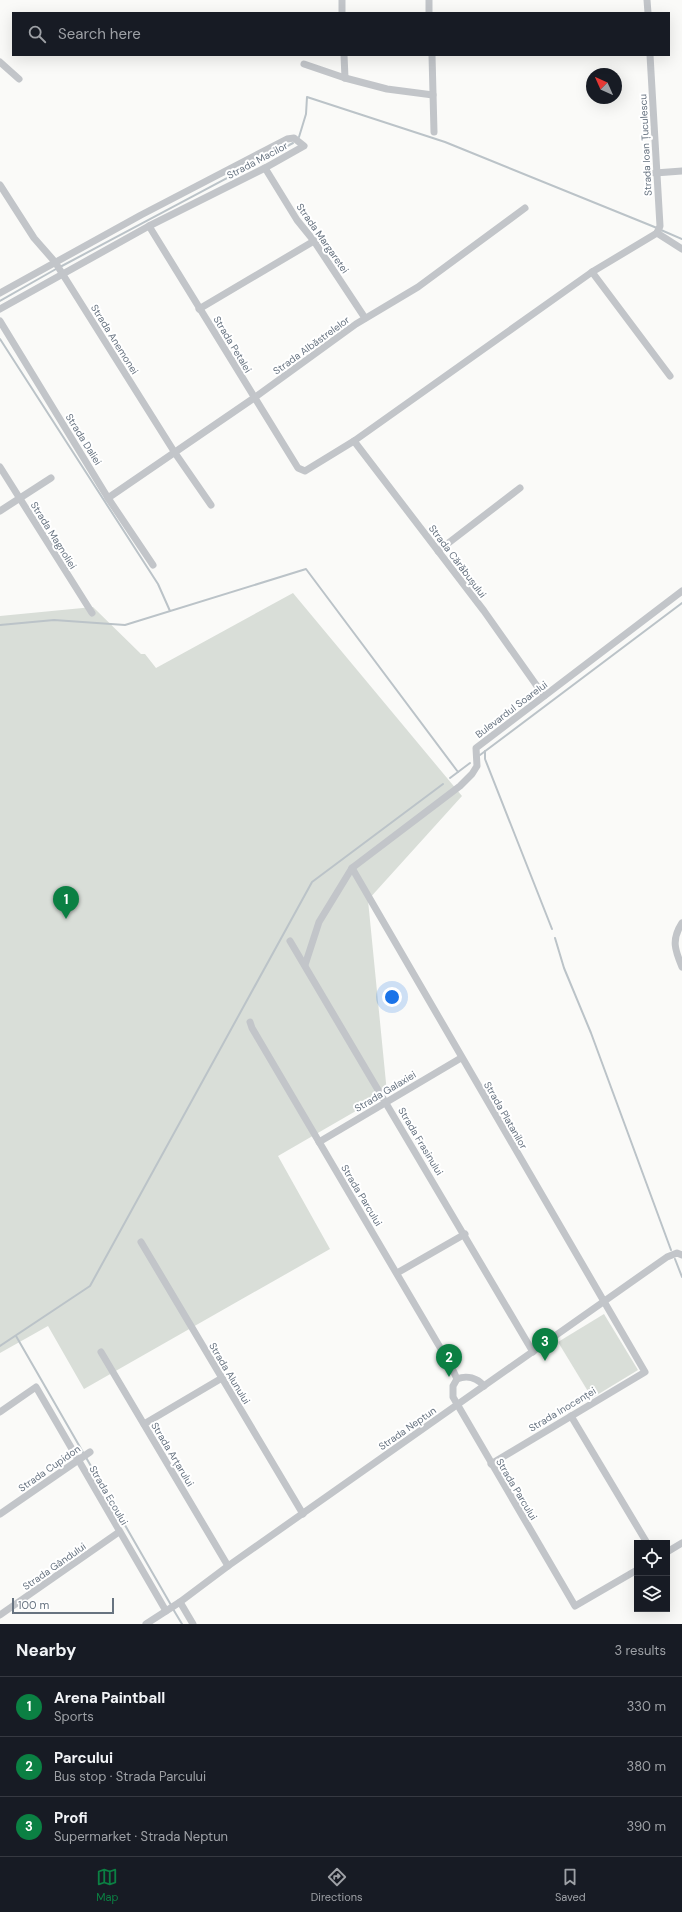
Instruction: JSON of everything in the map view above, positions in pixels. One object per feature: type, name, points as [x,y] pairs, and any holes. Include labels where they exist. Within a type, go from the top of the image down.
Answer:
[{"type":"street","points":[[342,0],[342,12]]},
{"type":"street","points":[[429,0],[430,12]]},
{"type":"street","points":[[647,0],[648,12]]},
{"type":"street","points":[[344,56],[345,78]]},
{"type":"street","points":[[432,56],[434,132]]},
{"type":"street","name":"Strada Ioan Țuculescu","points":[[650,56],[655,173],[660,226],[657,233]]},
{"type":"street","points":[[0,62],[19,79]]},
{"type":"street","points":[[304,64],[345,78],[387,89],[433,94]]},
{"type":"street","name":"Strada Macilor","points":[[0,293],[141,215],[286,139],[294,138],[304,146],[265,168],[149,226],[62,273],[0,309]]},
{"type":"street","name":"Strada Margaretei","points":[[265,168],[297,220],[314,241],[365,318]]},
{"type":"street","points":[[655,173],[682,171]]},
{"type":"street","name":"Strada Anemonei","points":[[0,185],[34,238],[56,263],[175,453],[211,505]]},
{"type":"street","name":"Strada Albăstrelelor","points":[[108,498],[254,398],[365,318],[418,287],[525,208]]},
{"type":"street","name":"Strada Petalei","points":[[149,226],[298,468],[305,471],[354,441]]},
{"type":"street","points":[[354,441],[592,272],[657,233],[682,249]]},
{"type":"street","points":[[200,309],[314,241]]},
{"type":"street","points":[[592,272],[670,376]]},
{"type":"street","name":"Strada Daliei","points":[[0,321],[108,498],[153,565]]},
{"type":"street","name":"Strada Cărăbușului","points":[[354,441],[438,551],[544,696]]},
{"type":"street","name":"Strada Magnoliei","points":[[0,467],[92,613]]},
{"type":"street","points":[[0,511],[51,478]]},
{"type":"street","points":[[438,551],[520,488]]},
{"type":"street","name":"Bulevardul Soarelui","points":[[352,868],[460,786],[472,774],[477,766],[476,748],[682,591]]},
{"type":"street","points":[[304,965],[319,922],[352,868]]},
{"type":"street","name":"Strada Platanilor","points":[[352,868],[644,1372]]},
{"type":"street","points":[[682,923],[676,932],[675,949],[682,967]]},
{"type":"street","name":"Strada Frasinului","points":[[290,941],[465,1234],[533,1352]]},
{"type":"street","name":"Strada Parcului","points":[[250,1022],[252,1028],[451,1366],[456,1379],[452,1397],[456,1406],[575,1606],[634,1572]]},
{"type":"street","name":"Strada Galaxiei","points":[[319,1142],[461,1058]]},
{"type":"street","points":[[396,1273],[465,1234]]},
{"type":"street","name":"Strada Alunului","points":[[141,1242],[303,1514]]},
{"type":"street","name":"Strada Neptun","points":[[146,1624],[173,1607],[228,1566],[603,1302],[673,1254],[682,1254]]},
{"type":"street","name":"Strada Arțarului","points":[[101,1352],[228,1566]]},
{"type":"street","name":"Strada Inocenței","points":[[490,1464],[644,1372]]},
{"type":"street","points":[[456,1379],[463,1377],[472,1378],[484,1386]]},
{"type":"street","points":[[144,1424],[222,1378]]},
{"type":"street","name":"Strada Ecoului","points":[[0,1412],[36,1387],[79,1459],[119,1532],[173,1607],[192,1624]]},
{"type":"street","points":[[571,1416],[645,1540]]},
{"type":"street","name":"Strada Cupidon","points":[[0,1514],[89,1453]]},
{"type":"street","name":"Strada Gândului","points":[[0,1616],[119,1532]]},
{"type":"street","points":[[670,1550],[682,1543]]},
{"type":"shaded area","points":[[293,593],[462,796],[368,900],[387,1093],[278,1156],[330,1249],[84,1389],[48,1326],[0,1353],[0,616],[93,607],[141,654],[145,654],[156,668]]},
{"type":"shaded area","points":[[604,1314],[638,1370],[592,1398],[558,1342]]},
{"type":"waterway","points":[[299,137],[306,114],[307,97],[445,142],[657,228]]},
{"type":"waterway","points":[[60,267],[293,143]]},
{"type":"waterway","points":[[661,230],[682,239]]},
{"type":"waterway","points":[[0,301],[56,269]]},
{"type":"waterway","points":[[0,339],[158,584],[170,611]]},
{"type":"waterway","points":[[0,625],[54,620],[125,625],[306,569],[458,772],[450,778]]},
{"type":"waterway","points":[[480,755],[682,603]]},
{"type":"waterway","points":[[485,751],[485,759],[552,929]]},
{"type":"waterway","points":[[458,772],[470,763]]},
{"type":"waterway","points":[[0,1346],[90,1286],[312,882],[443,784]]},
{"type":"waterway","points":[[555,938],[564,968],[591,1033],[671,1250]]},
{"type":"waterway","points":[[675,1259],[682,1277]]},
{"type":"waterway","points":[[16,1336],[171,1605]]},
{"type":"waterway","points":[[173,1609],[182,1624]]},
{"type":"place","name":"Arena Paintball","points":[[66,919]]},
{"type":"place","name":"Profi","points":[[545,1361]]},
{"type":"place","name":"Parcului","points":[[449,1377]]}]
